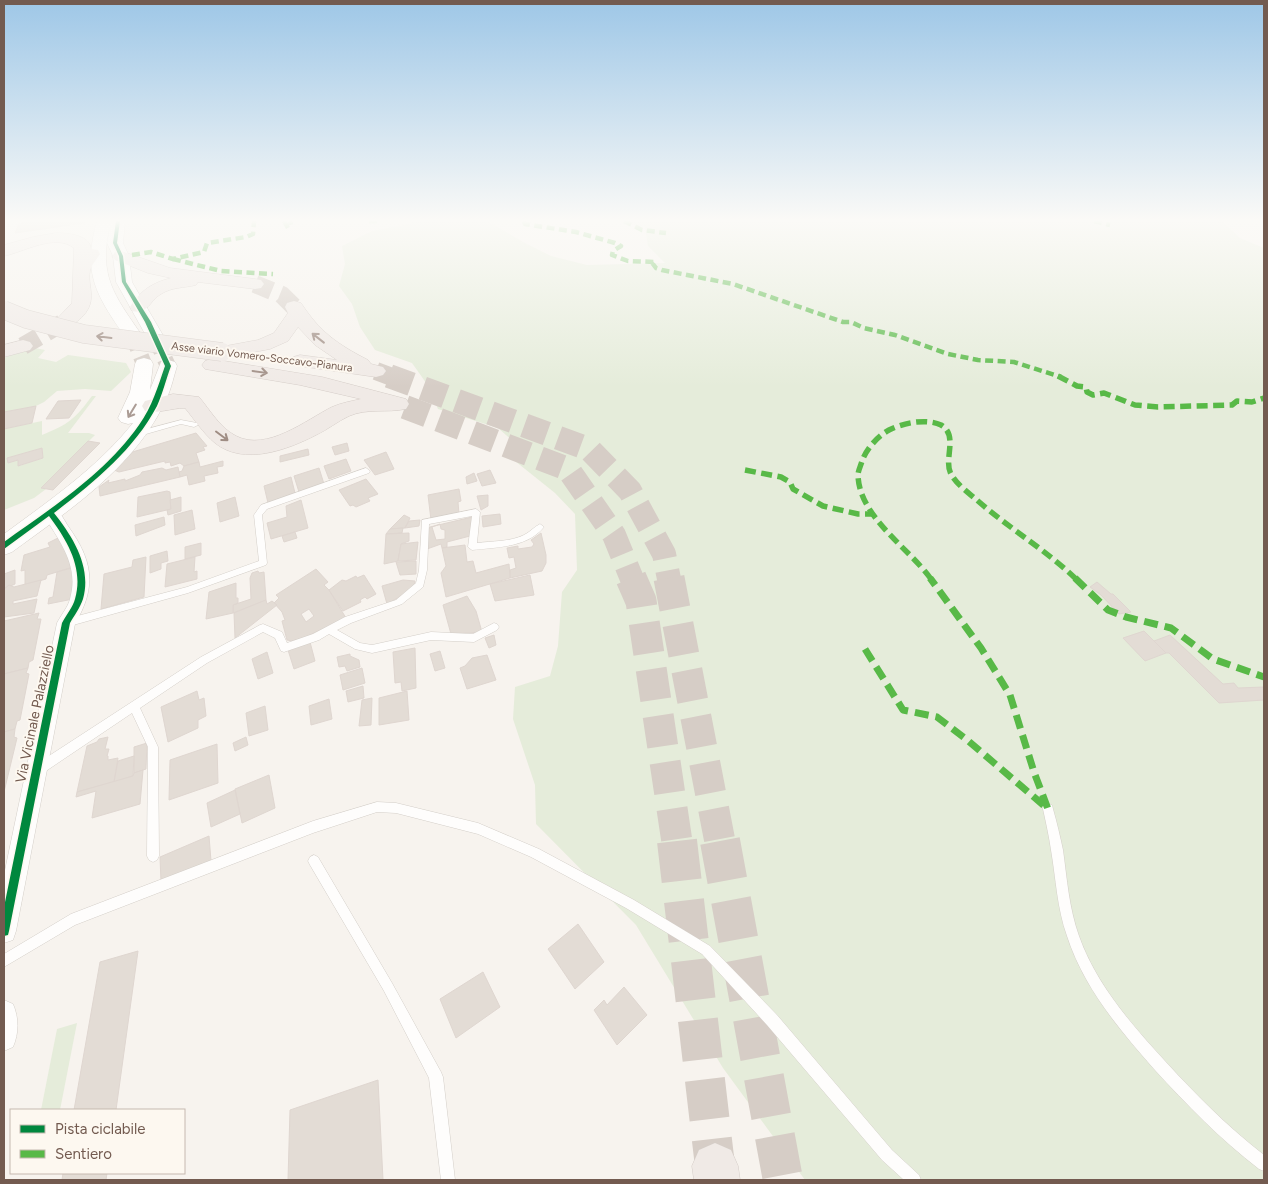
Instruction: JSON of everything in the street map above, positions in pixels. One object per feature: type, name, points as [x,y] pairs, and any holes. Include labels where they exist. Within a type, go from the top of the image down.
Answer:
[{"type":"highway","points":[[64,322],[78,311],[83,300],[82,276]]},
{"type":"highway","points":[[198,276],[255,284]]},
{"type":"highway","points":[[139,307],[145,296],[164,286],[188,281],[227,279]]},
{"type":"highway","name":"Asse viario Vomero-Soccavo-Pianura","points":[[4,310],[12,315],[55,328],[217,358],[356,390],[402,405],[356,407],[341,412],[294,437],[273,444],[243,446],[228,440],[214,430],[191,402],[173,401],[153,406]]},
{"type":"highway","name":"Asse viario Vomero-Soccavo-Pianura","points":[[4,329],[24,336],[100,351],[376,371],[334,351],[311,333],[296,310],[281,337],[263,345],[217,358]]},
{"type":"highway","points":[[4,351],[23,346]]},
{"type":"street","points":[[98,276],[102,286],[132,334]]},
{"type":"street","points":[[123,276],[124,282],[154,337]]},
{"type":"street","points":[[4,531],[61,488],[112,439],[137,402],[143,383],[144,364]]},
{"type":"street","points":[[4,546],[50,512],[113,459],[133,436],[153,406],[168,366]]},
{"type":"street","name":"Via Vicinale Palazziello","points":[[4,930],[66,623],[79,599],[81,568],[72,541],[50,512]]},
{"type":"street","points":[[4,1013],[4,1038]]},
{"type":"lane","points":[[133,436],[181,422],[194,425]]},
{"type":"lane","points":[[66,623],[188,590],[263,562],[258,515],[264,507],[366,471]]},
{"type":"lane","points":[[36,770],[204,660],[263,628],[279,635],[284,648],[316,637],[348,620],[399,602],[420,585],[423,570],[425,522],[476,512],[472,547],[511,542],[527,537],[540,527]]},
{"type":"lane","points":[[329,630],[358,646],[372,649],[431,636],[474,638],[494,627]]},
{"type":"lane","points":[[134,706],[153,747],[153,856]]},
{"type":"lane","points":[[4,960],[71,920],[313,827],[377,807],[396,808],[478,829],[535,853],[630,904],[706,950],[772,1020],[887,1155],[914,1180]]},
{"type":"lane","points":[[1048,809],[1058,856],[1063,900],[1076,946],[1094,983],[1122,1023],[1178,1087],[1236,1144],[1264,1164]]},
{"type":"lane","points":[[314,861],[388,986],[436,1077],[448,1180]]},
{"type":"green space","points":[[342,276],[1264,276],[1264,1180],[805,1180],[723,1068],[636,925],[536,824],[535,785],[513,719],[515,687],[550,676],[558,646],[562,592],[577,570],[575,514],[555,493],[515,461],[514,442],[498,428],[438,409],[429,387],[412,363],[375,350],[360,327],[352,304],[339,286]]},
{"type":"green space","points":[[30,347],[45,350],[38,358],[56,362],[68,355],[126,363],[131,372],[111,391],[85,389],[57,391],[36,406],[4,412],[4,358]]},
{"type":"green space","points":[[92,396],[96,396],[68,433],[89,433],[95,435],[41,488],[46,489],[34,498],[4,510],[4,429],[42,421],[42,435],[59,428],[71,420]],"holes":[[[42,448],[43,458],[19,466],[18,460],[8,463],[7,459]]]},
{"type":"green space","points":[[77,1023],[60,1109],[41,1109],[57,1029]]},
{"type":"building","points":[[81,400],[69,418],[46,419],[58,401]]},
{"type":"building","points":[[36,406],[32,423],[4,429],[4,412]]},
{"type":"building","points":[[196,433],[207,446],[203,447],[205,450],[196,453],[199,462],[184,466],[180,463],[171,466],[170,462],[165,463],[165,461],[119,472],[114,470],[126,456],[130,455],[129,453]]},
{"type":"building","points":[[88,441],[100,443],[53,490],[41,488]]},
{"type":"building","points":[[347,443],[349,451],[335,455],[332,447]]},
{"type":"building","points":[[42,448],[43,458],[18,466],[18,460],[8,463],[7,458]]},
{"type":"building","points":[[308,449],[309,455],[280,462],[280,456]]},
{"type":"building","points":[[386,452],[394,469],[375,475],[364,460]]},
{"type":"building","points":[[346,459],[351,471],[329,479],[324,466]]},
{"type":"building","points":[[223,461],[223,466],[217,467],[218,473],[204,476],[205,481],[189,485],[187,475],[180,477],[179,472],[182,471],[184,466],[199,462],[200,467]]},
{"type":"building","points":[[178,467],[180,477],[100,496],[99,487],[109,480],[108,483],[125,479],[125,481],[140,475],[142,472]]},
{"type":"building","points":[[319,468],[324,484],[299,492],[294,476]]},
{"type":"building","points":[[490,470],[496,483],[482,486],[477,474]]},
{"type":"building","points":[[474,473],[477,481],[467,484],[466,477]]},
{"type":"building","points":[[291,477],[295,493],[268,503],[264,486]]},
{"type":"building","points":[[366,479],[378,494],[368,498],[370,501],[356,507],[350,506],[339,490]]},
{"type":"building","points":[[459,489],[461,501],[458,502],[459,514],[431,520],[428,495]]},
{"type":"building","points":[[170,492],[171,509],[137,517],[138,497]]},
{"type":"building","points":[[488,495],[488,506],[481,510],[477,496]]},
{"type":"building","points":[[181,497],[181,511],[168,515],[167,510],[171,509],[170,500]]},
{"type":"building","points":[[235,497],[239,516],[220,522],[217,503]]},
{"type":"building","points":[[301,500],[308,528],[271,539],[267,523],[287,517],[286,506]]},
{"type":"building","points":[[192,510],[195,529],[175,535],[174,515]]},
{"type":"building","points":[[500,514],[501,524],[483,527],[482,516]]},
{"type":"building","points":[[404,515],[410,518],[405,528],[390,529]]},
{"type":"building","points":[[164,517],[165,525],[136,536],[135,525]]},
{"type":"building","points":[[472,517],[470,536],[447,542],[447,547],[442,548],[441,544],[427,549],[428,530],[430,527],[435,526],[432,527],[436,540],[445,539],[445,530],[441,529],[440,525]]},
{"type":"building","points":[[420,520],[419,526],[405,528],[409,521]]},
{"type":"building","points":[[403,528],[402,533],[386,534],[390,529]]},
{"type":"building","points":[[295,532],[297,538],[284,542],[282,536]]},
{"type":"building","points":[[409,533],[409,541],[401,544],[398,561],[384,564],[386,534]]},
{"type":"building","points":[[541,533],[546,555],[546,563],[542,571],[510,578],[510,570],[516,568],[514,557],[509,558],[507,548],[518,546],[518,549],[532,547],[534,544],[531,540]]},
{"type":"building","points":[[60,537],[70,557],[70,568],[47,575],[46,579],[25,585],[25,570],[21,571],[24,555],[50,547],[48,543]]},
{"type":"building","points":[[418,542],[416,560],[398,561],[401,544]]},
{"type":"building","points":[[201,543],[201,555],[185,559],[185,547]]},
{"type":"building","points":[[465,545],[467,562],[473,561],[476,573],[509,564],[510,578],[446,597],[441,573],[446,566],[442,548]]},
{"type":"building","points":[[167,551],[168,561],[161,563],[161,569],[150,573],[150,556]]},
{"type":"building","points":[[146,557],[144,597],[101,609],[104,574],[132,567],[133,560]]},
{"type":"building","points":[[195,557],[194,572],[197,571],[197,579],[165,587],[167,564]]},
{"type":"building","points":[[416,561],[416,574],[400,575],[396,562]]},
{"type":"building","points":[[75,567],[73,599],[48,604],[49,598],[53,597],[57,572]]},
{"type":"building","points":[[316,569],[328,582],[324,585],[346,618],[303,638],[292,641],[287,640],[282,621],[285,620],[282,612],[274,603],[279,598],[276,595]],"holes":[[[309,609],[314,616],[306,622],[301,614]]]},
{"type":"building","points":[[15,570],[15,584],[4,589],[4,574]]},
{"type":"building","points":[[258,571],[259,573],[264,572],[266,600],[233,613],[233,605],[251,599],[250,578],[252,573]]},
{"type":"building","points":[[364,575],[376,594],[367,599],[365,597],[360,600],[361,602],[343,611],[329,590],[342,580],[346,581],[356,576],[357,578]]},
{"type":"building","points":[[530,575],[534,595],[495,601],[490,584]]},
{"type":"building","points":[[41,580],[37,596],[13,601],[13,604],[37,599],[34,613],[4,617],[4,589],[9,585],[14,587]]},
{"type":"building","points":[[403,580],[415,581],[413,589],[387,604],[382,586]]},
{"type":"building","points":[[1097,582],[1113,594],[1131,612],[1119,614],[1101,595],[1090,587]]},
{"type":"building","points":[[236,583],[238,603],[233,605],[233,613],[206,619],[209,592]]},
{"type":"building","points":[[467,596],[476,611],[482,632],[451,634],[443,605]]},
{"type":"building","points":[[266,600],[267,604],[272,601],[277,605],[235,638],[234,613]]},
{"type":"building","points":[[39,613],[37,619],[41,619],[33,660],[29,662],[28,668],[4,674],[4,621]]},
{"type":"building","points":[[1144,631],[1166,653],[1145,661],[1123,638]]},
{"type":"building","points":[[494,635],[496,645],[489,648],[485,638]]},
{"type":"building","points":[[1170,635],[1223,684],[1234,683],[1238,688],[1264,687],[1264,700],[1219,703],[1169,653],[1166,653],[1154,641]]},
{"type":"building","points":[[310,642],[315,661],[294,669],[288,650]]},
{"type":"building","points":[[415,648],[416,688],[402,691],[401,682],[395,683],[393,652]]},
{"type":"building","points":[[440,651],[445,668],[435,671],[430,654]]},
{"type":"building","points":[[267,652],[273,673],[258,679],[252,659]]},
{"type":"building","points":[[350,654],[350,656],[359,660],[360,667],[347,671],[345,666],[339,667],[337,657]]},
{"type":"building","points":[[487,655],[496,680],[467,689],[460,668],[465,666],[472,658]]},
{"type":"building","points":[[28,668],[26,673],[29,674],[20,720],[17,721],[15,729],[4,732],[4,674]]},
{"type":"building","points":[[362,668],[365,683],[343,690],[340,675]]},
{"type":"building","points":[[363,686],[364,698],[348,702],[346,691]]},
{"type":"building","points":[[197,691],[199,700],[204,698],[206,716],[198,720],[198,728],[168,742],[161,707]]},
{"type":"building","points":[[407,691],[409,720],[379,725],[379,698]]},
{"type":"building","points":[[372,698],[371,725],[359,726],[362,700]]},
{"type":"building","points":[[329,699],[332,719],[311,725],[309,706]]},
{"type":"building","points":[[265,706],[268,730],[249,736],[246,713]]},
{"type":"building","points":[[15,729],[14,737],[17,738],[4,792],[4,732]]},
{"type":"building","points":[[108,737],[105,749],[109,749],[108,760],[118,758],[114,782],[77,792],[87,746],[97,742],[99,739]]},
{"type":"building","points":[[246,737],[248,745],[235,751],[233,743]]},
{"type":"building","points":[[147,743],[146,769],[134,773],[134,747]]},
{"type":"building","points":[[217,744],[218,783],[169,800],[170,760]]},
{"type":"building","points":[[134,756],[133,776],[114,782],[118,761]]},
{"type":"building","points":[[143,770],[140,804],[92,818],[96,791],[76,797],[77,792],[133,776],[134,773]]},
{"type":"building","points":[[269,775],[275,808],[242,823],[235,789]]},
{"type":"building","points":[[235,790],[240,814],[211,827],[207,803]]},
{"type":"building","points":[[209,836],[211,861],[161,882],[160,857]]},
{"type":"building","points":[[578,924],[604,962],[575,989],[548,949]]},
{"type":"building","points":[[138,951],[116,1109],[74,1109],[100,962]]},
{"type":"building","points":[[483,972],[500,1007],[456,1038],[440,999]]},
{"type":"building","points":[[624,987],[647,1015],[617,1045],[594,1010],[604,1000],[607,1005]]},
{"type":"building","points":[[378,1080],[383,1180],[288,1180],[290,1110]]},
{"type":"building","points":[[63,1174],[107,1174],[106,1180],[62,1180]]},
{"type":"tunnel","points":[[255,284],[282,295],[294,307]]},
{"type":"tunnel","points":[[23,346],[64,322]]},
{"type":"tunnel","points":[[132,334],[144,364]]},
{"type":"tunnel","points":[[155,337],[168,366]]},
{"type":"tunnel","points":[[376,371],[392,377]]},
{"type":"tunnel","points":[[389,376],[589,449],[630,491],[664,554],[669,579]]},
{"type":"tunnel","points":[[405,407],[568,469],[614,535],[632,579]]},
{"type":"tunnel","points":[[631,578],[641,601],[677,842]]},
{"type":"tunnel","points":[[669,578],[720,842]]},
{"type":"tunnel","points":[[677,841],[715,1166]]},
{"type":"tunnel","points":[[720,841],[783,1180]]},
{"type":"marked path","points":[[694,276],[733,284],[843,322],[851,322],[864,328],[895,335],[948,354],[978,360],[1014,362],[1036,368],[1067,379],[1077,386],[1086,387],[1087,392],[1093,395],[1104,393],[1135,405],[1158,407],[1232,405],[1237,401],[1252,402],[1264,398]]},
{"type":"marked path","points":[[865,649],[903,710],[937,717],[966,739],[1048,809],[1034,772],[1010,695],[981,648],[928,575],[882,527],[863,496],[858,474],[865,453],[882,434],[901,424],[920,422],[940,425],[947,431],[950,438],[948,462],[951,474],[963,488],[1002,522],[1058,561],[1108,610],[1126,617],[1171,628],[1213,659],[1264,677]]},
{"type":"marked path","points":[[745,470],[781,477],[790,482],[793,489],[823,506],[858,514],[874,514]]},
{"type":"cycle path","points":[[4,546],[66,500],[108,465],[142,426],[154,405],[168,366],[148,322],[124,282],[123,276]]},
{"type":"cycle path","points":[[4,931],[66,623],[79,599],[81,586],[81,574],[75,552],[50,512]]}]
